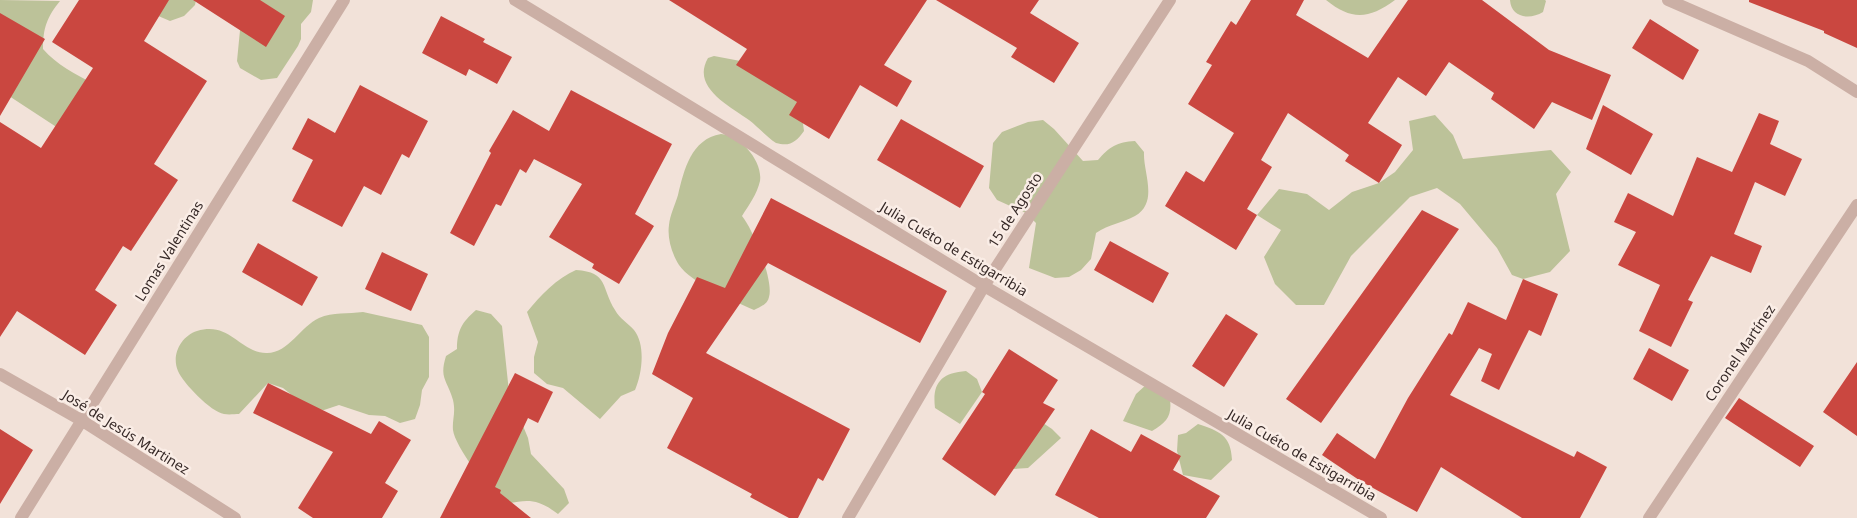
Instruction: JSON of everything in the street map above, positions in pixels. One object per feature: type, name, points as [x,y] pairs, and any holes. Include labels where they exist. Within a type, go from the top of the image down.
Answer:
[{"type":"street","name":"Lomas Valentinas","points":[[21,518],[344,0]]},
{"type":"street","name":"Julia Cuéto de Estigarribia","points":[[514,0],[984,286],[1381,518]]},
{"type":"street","name":"15 de Agosto","points":[[848,518],[984,286],[1170,0]]},
{"type":"street","points":[[1668,0],[1808,61],[1857,92]]},
{"type":"street","name":"Coronel Martínez","points":[[1649,518],[1857,205]]},
{"type":"street","name":"José de Jesús Martinez","points":[[0,374],[81,420],[236,518]]},
{"type":"green space","points":[[0,0],[60,1],[47,23],[43,49],[48,55],[73,73],[94,84],[61,130],[6,94],[0,83]]},
{"type":"green space","points":[[135,0],[196,0],[195,5],[184,16],[170,21],[156,15]]},
{"type":"green space","points":[[236,0],[313,0],[311,12],[301,24],[301,39],[298,46],[277,78],[261,80],[240,68],[237,61],[241,20]]},
{"type":"green space","points":[[1326,0],[1395,0],[1377,11],[1360,15],[1344,12]]},
{"type":"green space","points":[[1510,0],[1546,1],[1543,12],[1538,15],[1522,16],[1514,11]]},
{"type":"green space","points":[[714,56],[751,63],[793,95],[801,109],[804,131],[798,138],[789,144],[776,143],[715,95],[708,87],[704,78],[704,68],[708,58]]},
{"type":"green space","points":[[1435,115],[1453,135],[1463,159],[1551,150],[1571,172],[1556,194],[1570,251],[1550,272],[1523,279],[1512,275],[1497,248],[1460,204],[1437,188],[1410,197],[1351,256],[1324,305],[1296,305],[1275,284],[1264,257],[1281,230],[1257,215],[1279,189],[1307,194],[1329,210],[1352,192],[1379,183],[1395,172],[1413,150],[1409,121]]},
{"type":"green space","points":[[1043,120],[1054,129],[1083,161],[1098,160],[1114,146],[1135,141],[1144,152],[1148,195],[1142,210],[1135,216],[1096,233],[1091,259],[1081,270],[1069,277],[1055,278],[1029,268],[1036,223],[1026,213],[997,200],[989,188],[993,143],[1002,132],[1028,122]]},
{"type":"green space","points":[[721,134],[736,139],[749,150],[758,165],[760,173],[757,190],[742,216],[752,232],[766,268],[770,289],[767,302],[754,310],[703,285],[685,272],[676,261],[669,240],[670,218],[690,157],[702,142]]},
{"type":"green space","points":[[576,270],[594,274],[603,282],[615,310],[634,330],[640,343],[642,360],[635,390],[621,396],[600,419],[563,388],[547,384],[534,373],[534,357],[538,342],[527,312],[549,288]]},
{"type":"green space","points":[[476,310],[491,314],[502,326],[509,392],[528,438],[531,454],[564,489],[569,503],[558,514],[537,502],[524,501],[500,505],[466,457],[455,437],[453,430],[454,405],[443,370],[446,356],[457,349],[459,332],[467,319]]},
{"type":"green space","points":[[363,312],[422,325],[429,337],[429,377],[422,390],[420,405],[415,419],[400,423],[385,416],[369,415],[339,405],[324,410],[309,409],[283,388],[268,383],[239,414],[224,414],[212,408],[198,396],[185,382],[176,365],[177,353],[182,342],[191,333],[197,331],[218,330],[226,333],[248,348],[266,353],[281,349],[319,318],[335,314]]},
{"type":"green space","points":[[966,371],[977,379],[982,392],[960,424],[935,408],[934,399],[937,386],[944,377]]},
{"type":"green space","points":[[1147,384],[1170,399],[1170,410],[1167,418],[1152,431],[1123,421],[1136,394]]},
{"type":"green space","points":[[1028,413],[1052,429],[1061,438],[1028,468],[1014,469],[1013,463]]},
{"type":"green space","points":[[1198,424],[1222,435],[1226,439],[1231,452],[1232,460],[1211,480],[1183,475],[1177,451],[1178,435],[1186,433]]},
{"type":"building","points":[[79,0],[169,0],[144,41],[207,81],[154,164],[178,180],[131,251],[123,246],[95,290],[117,305],[85,355],[17,311],[0,337],[0,122],[41,148],[93,68],[52,42]]},
{"type":"building","points":[[193,0],[260,0],[285,16],[266,47]]},
{"type":"building","points":[[669,0],[927,0],[884,65],[912,81],[897,107],[860,85],[829,139],[789,115],[797,102],[736,65],[747,49]]},
{"type":"building","points":[[936,0],[1039,0],[1030,13],[1079,43],[1054,83],[1011,57],[1017,48]]},
{"type":"building","points":[[1251,0],[1304,0],[1296,15],[1368,58],[1408,0],[1482,0],[1549,50],[1611,75],[1592,120],[1552,102],[1534,129],[1491,99],[1494,93],[1449,62],[1426,96],[1398,77],[1368,123],[1402,145],[1379,183],[1345,161],[1349,155],[1288,113],[1261,160],[1272,167],[1247,209],[1257,215],[1236,250],[1165,206],[1186,171],[1204,182],[1234,133],[1188,104],[1212,65],[1206,62],[1231,21],[1236,25]]},
{"type":"building","points":[[1749,0],[1857,0],[1857,48],[1824,33],[1824,31],[1749,2]]},
{"type":"building","points":[[0,13],[45,39],[0,116]]},
{"type":"building","points":[[441,16],[485,39],[483,42],[512,57],[497,84],[469,69],[466,76],[422,53]]},
{"type":"building","points":[[1650,19],[1699,50],[1683,80],[1632,48]]},
{"type":"building","points":[[360,85],[428,121],[409,158],[402,154],[381,195],[364,186],[342,227],[292,201],[313,160],[292,149],[308,118],[335,133]]},
{"type":"building","points":[[571,90],[672,144],[635,214],[654,226],[619,284],[592,268],[594,264],[549,237],[582,184],[534,159],[526,173],[520,169],[501,206],[496,204],[474,246],[450,233],[491,153],[489,151],[513,110],[549,131]]},
{"type":"building","points":[[1603,105],[1653,134],[1631,175],[1586,149]]},
{"type":"building","points":[[1759,113],[1779,121],[1770,144],[1802,159],[1785,196],[1755,182],[1734,234],[1762,246],[1751,273],[1711,256],[1688,300],[1693,302],[1671,347],[1639,331],[1660,285],[1618,265],[1636,232],[1614,222],[1628,193],[1673,216],[1697,157],[1732,172]]},
{"type":"building","points":[[901,119],[984,166],[960,208],[877,160]]},
{"type":"building","points":[[771,198],[947,291],[920,343],[768,263],[706,353],[850,429],[823,481],[818,478],[798,518],[789,518],[750,497],[752,494],[667,448],[693,398],[652,374],[668,333],[697,277],[725,288]]},
{"type":"building","points":[[1422,210],[1459,229],[1321,423],[1286,399]]},
{"type":"building","points":[[1110,241],[1169,273],[1153,303],[1094,270]]},
{"type":"building","points":[[258,243],[318,277],[302,306],[242,272]]},
{"type":"building","points":[[382,252],[428,274],[411,311],[365,289]]},
{"type":"building","points":[[1523,279],[1558,294],[1541,336],[1529,330],[1499,390],[1481,381],[1492,354],[1479,348],[1450,395],[1574,457],[1577,451],[1607,467],[1580,518],[1522,518],[1441,467],[1417,512],[1362,482],[1322,455],[1337,433],[1375,459],[1408,398],[1449,333],[1452,335],[1468,302],[1506,320]]},
{"type":"building","points":[[1226,314],[1258,334],[1224,387],[1192,366]]},
{"type":"building","points":[[1649,348],[1689,370],[1672,401],[1633,379]]},
{"type":"building","points":[[1009,349],[1058,380],[1043,403],[1055,409],[995,496],[942,459],[985,394],[982,392]]},
{"type":"building","points":[[1857,362],[1857,436],[1823,412]]},
{"type":"building","points":[[515,373],[553,392],[538,423],[528,418],[495,487],[501,490],[500,493],[531,518],[440,518]]},
{"type":"building","points":[[268,383],[371,434],[379,421],[411,440],[385,483],[398,491],[382,518],[313,518],[298,508],[333,452],[253,413]]},
{"type":"building","points":[[1739,398],[1814,446],[1800,467],[1725,418]]},
{"type":"building","points":[[0,429],[33,450],[0,504]]},
{"type":"building","points":[[1091,429],[1131,452],[1141,434],[1181,456],[1173,470],[1220,496],[1206,518],[1099,518],[1055,495]]}]
